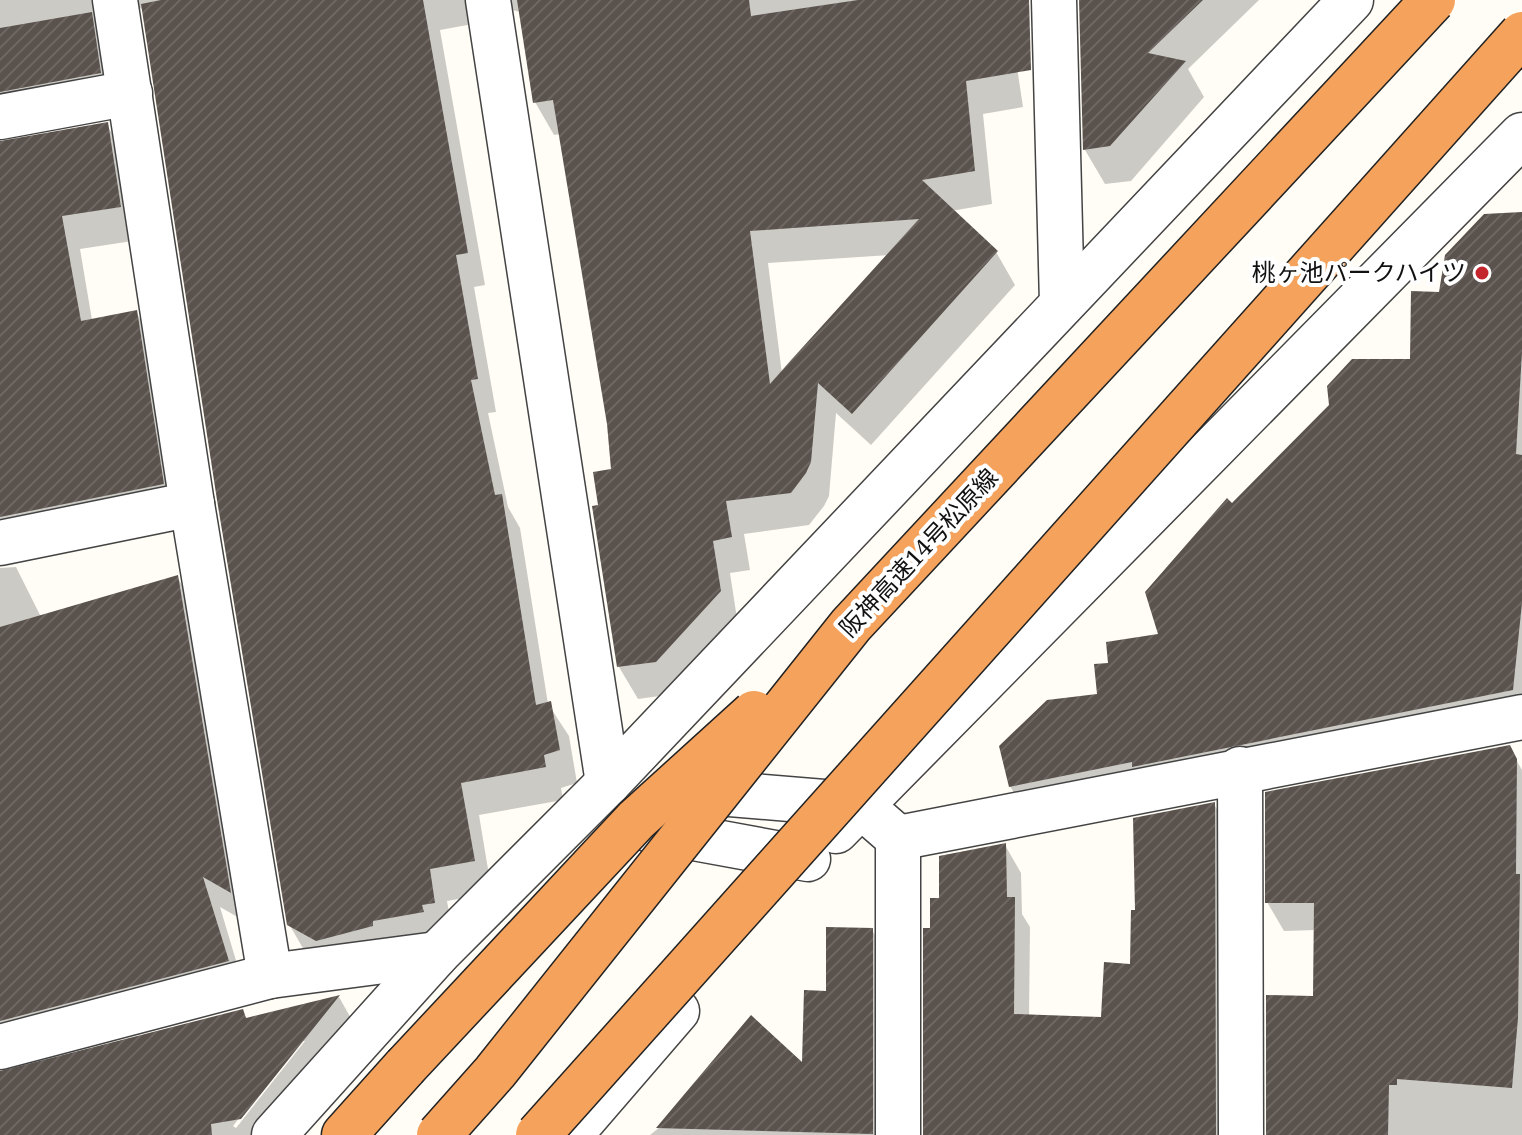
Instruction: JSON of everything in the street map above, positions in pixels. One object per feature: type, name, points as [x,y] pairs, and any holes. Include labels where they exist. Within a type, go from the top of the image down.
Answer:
[{"type":"highway","name":"阪神高速14号松原線","points":[[439,1135],[495,1072],[851,625],[1433,0]]},
{"type":"highway","points":[[538,1135],[1522,34]]},
{"type":"highway","points":[[344,1135],[636,820],[851,625]]},
{"type":"street","points":[[115,0],[192,504],[270,976]]},
{"type":"street","points":[[488,0],[608,783]]},
{"type":"street","points":[[1054,0],[1062,303]]},
{"type":"street","points":[[274,1135],[437,954],[608,783],[1351,0]]},
{"type":"street","points":[[0,117],[130,93]]},
{"type":"street","points":[[570,1135],[808,859],[1522,135]]},
{"type":"street","points":[[0,543],[192,504]]},
{"type":"street","points":[[898,838],[1240,769],[1522,717]]},
{"type":"street","points":[[1240,769],[1241,1135]]},
{"type":"street","points":[[608,783],[860,805],[898,838],[898,1135]]},
{"type":"street","points":[[576,816],[808,859]]},
{"type":"street","points":[[0,1047],[270,976],[437,954]]},
{"type":"building","points":[[161,0],[423,0],[468,253],[456,255],[478,379],[471,380],[495,495],[502,494],[536,705],[551,701],[560,750],[544,755],[546,767],[461,783],[475,861],[430,869],[435,903],[422,905],[424,912],[373,921],[373,926],[316,941],[287,925],[217,500],[141,4]]},
{"type":"building","points":[[517,0],[749,0],[751,16],[858,0],[1029,0],[1031,70],[966,81],[975,171],[922,180],[998,251],[852,414],[818,383],[811,462],[806,473],[791,493],[726,501],[732,537],[713,541],[721,591],[656,662],[617,667],[592,506],[598,505],[593,472],[611,469],[607,424],[553,100],[533,103]],"holes":[[[919,219],[770,384],[750,231]]]},
{"type":"building","points":[[1079,0],[1203,0],[1148,53],[1186,61],[1110,146],[1083,150]]},
{"type":"building","points":[[92,12],[101,73],[0,92],[0,28]]},
{"type":"building","points":[[108,122],[121,207],[62,216],[81,321],[137,310],[164,484],[0,517],[0,141]]},
{"type":"building","points":[[1522,212],[1522,352],[1516,454],[1522,455],[1522,603],[1513,690],[1132,767],[1132,762],[1009,787],[999,746],[1047,700],[1097,694],[1094,664],[1108,663],[1106,642],[1158,634],[1145,592],[1227,498],[1232,503],[1329,405],[1327,386],[1352,359],[1410,359],[1411,291],[1439,292],[1445,255],[1484,214]]},
{"type":"building","points":[[178,575],[231,893],[203,877],[229,961],[0,1021],[0,627]]},
{"type":"building","points":[[1510,745],[1517,759],[1516,874],[1520,874],[1518,1018],[1512,1088],[1397,1079],[1397,1085],[1389,1085],[1388,1135],[1266,1135],[1266,995],[1313,996],[1314,903],[1265,903],[1265,792]]},
{"type":"building","points":[[1215,802],[1216,1135],[923,1135],[923,928],[930,928],[930,898],[939,898],[939,856],[1006,843],[1007,897],[1015,897],[1014,1014],[1101,1017],[1104,962],[1130,964],[1131,910],[1135,910],[1133,818]]},
{"type":"building","points":[[826,927],[873,928],[873,1134],[656,1128],[751,1015],[802,1062],[804,990],[826,991]]},
{"type":"building","points":[[340,995],[241,1119],[211,1124],[212,1135],[0,1135],[0,1071],[243,1009],[246,1018]]},
{"type":"place","name":"桃ヶ池パークハイツ","points":[[1482,273]]}]
